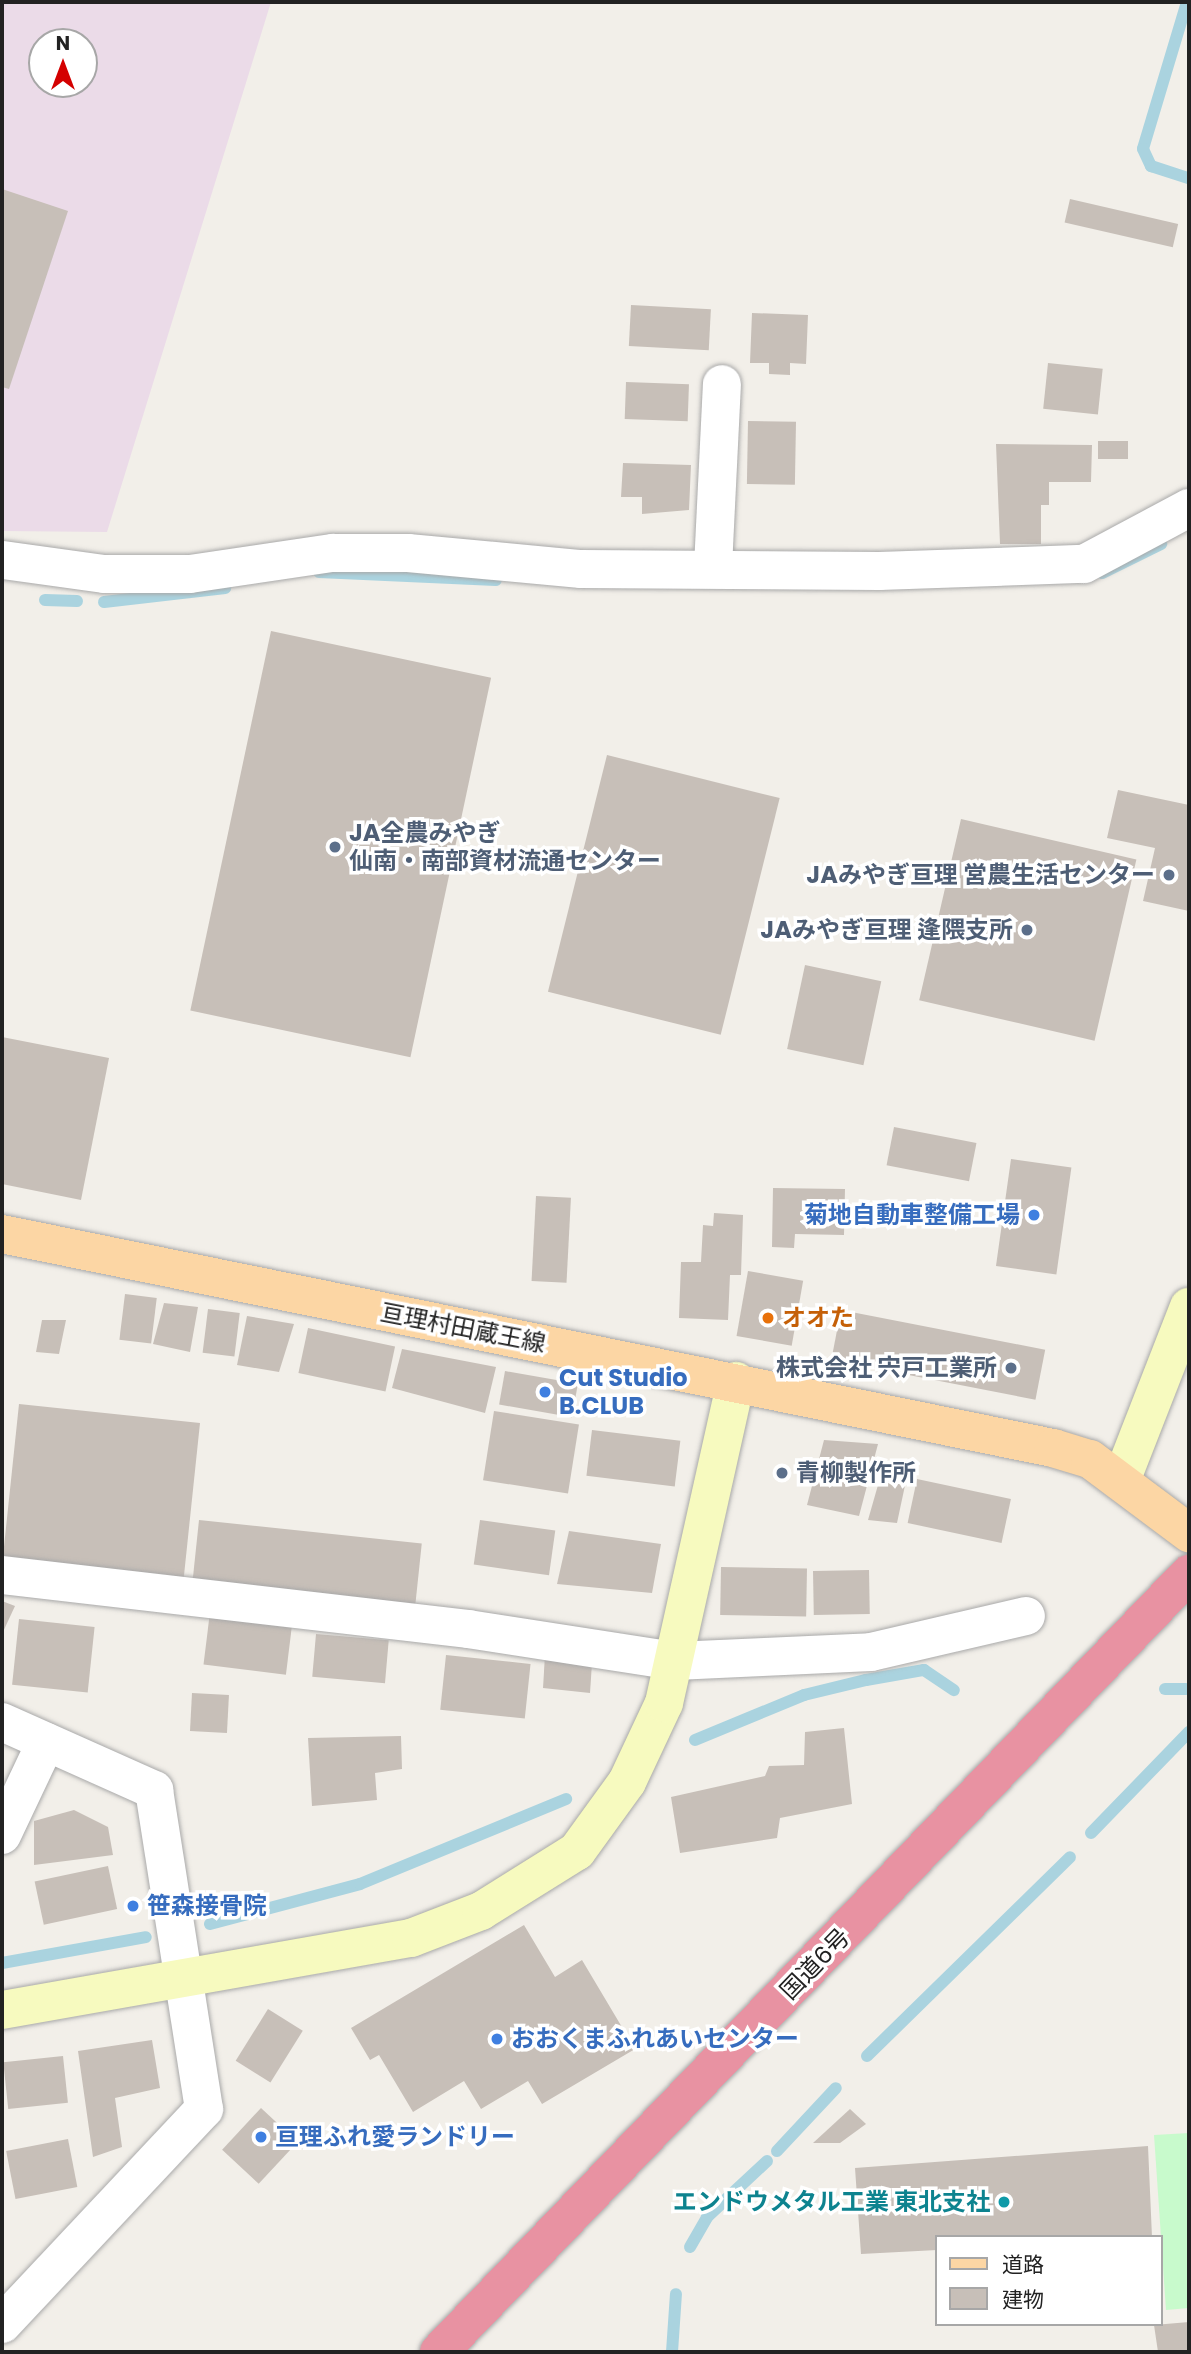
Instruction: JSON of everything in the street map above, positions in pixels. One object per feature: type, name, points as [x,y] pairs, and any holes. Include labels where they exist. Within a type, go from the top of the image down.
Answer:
[{"type":"highway","name":"国道6号","points":[[439,2352],[1189,1574]]},
{"type":"main road","name":"亘理村田蔵王線","points":[[2,1234],[736,1381],[1053,1448],[1090,1459],[1189,1533]]},
{"type":"street","points":[[713,567],[722,384]]},
{"type":"street","points":[[2,561],[104,575],[190,575],[333,553],[408,553],[581,569],[713,567],[879,571],[1084,564],[1189,508]]},
{"type":"street","points":[[1121,1481],[1189,1307]]},
{"type":"street","points":[[2,2010],[411,1938],[534,1883],[578,1851],[606,1815],[645,1748],[675,1661],[736,1381]]},
{"type":"street","points":[[2,1575],[467,1629],[675,1661],[871,1651],[1026,1616]]},
{"type":"street","points":[[2,1723],[153,1790],[204,2109],[3,2322]]},
{"type":"street","points":[[2,1835],[46,1742]]},
{"type":"shaded area","points":[[2,2],[271,2],[107,532],[2,531]]},
{"type":"green space","points":[[1189,2133],[1189,2308],[1166,2310],[1163,2235],[1161,2235],[1154,2135]]},
{"type":"building","points":[[2,189],[68,211],[9,389],[2,387]]},
{"type":"building","points":[[1070,199],[1178,224],[1173,247],[1065,222]]},
{"type":"building","points":[[631,305],[711,309],[709,350],[629,346]]},
{"type":"building","points":[[752,313],[808,315],[806,364],[790,363],[790,375],[769,374],[769,363],[750,363]]},
{"type":"building","points":[[1048,363],[1103,369],[1098,414],[1043,409]]},
{"type":"building","points":[[626,382],[689,384],[688,421],[625,419]]},
{"type":"building","points":[[748,421],[796,422],[795,485],[747,484]]},
{"type":"building","points":[[1098,441],[1128,441],[1128,459],[1098,459]]},
{"type":"building","points":[[996,444],[1092,445],[1091,482],[1049,482],[1049,505],[1041,505],[1041,544],[1000,544]]},
{"type":"building","points":[[623,463],[691,465],[689,510],[642,514],[642,497],[621,497]]},
{"type":"building","points":[[271,631],[491,678],[410,1057],[190,1011]]},
{"type":"building","points":[[607,755],[780,798],[721,1035],[548,992]]},
{"type":"building","name":"JAみやぎ亘理 営農生活センター","points":[[1118,790],[1189,805],[1189,911],[1143,901],[1155,848],[1107,838]]},
{"type":"building","name":"JAみやぎ亘理 逢隈支所","points":[[961,819],[1136,859],[1095,1041],[919,1000]]},
{"type":"building","points":[[805,965],[881,981],[863,1065],[787,1049]]},
{"type":"building","points":[[2,1037],[109,1058],[81,1200],[2,1184]]},
{"type":"building","points":[[894,1127],[976,1143],[969,1181],[887,1165]]},
{"type":"building","points":[[1011,1159],[1071,1167],[1056,1274],[996,1266]]},
{"type":"building","points":[[773,1188],[845,1189],[844,1235],[795,1234],[794,1248],[772,1247]]},
{"type":"building","points":[[536,1196],[571,1198],[567,1283],[532,1281]]},
{"type":"building","points":[[714,1213],[743,1215],[741,1275],[730,1275],[728,1320],[679,1318],[681,1262],[701,1262],[703,1225],[713,1226]]},
{"type":"building","points":[[748,1271],[803,1281],[792,1346],[737,1336]]},
{"type":"building","points":[[125,1294],[157,1298],[151,1344],[119,1340]]},
{"type":"building","points":[[164,1303],[198,1307],[190,1352],[153,1344]]},
{"type":"building","points":[[208,1309],[240,1313],[234,1357],[203,1353]]},
{"type":"building","points":[[841,1310],[1045,1350],[1035,1400],[831,1360]]},
{"type":"building","points":[[247,1316],[294,1324],[279,1372],[237,1365]]},
{"type":"building","points":[[42,1320],[66,1320],[59,1354],[36,1352]]},
{"type":"building","points":[[308,1328],[395,1347],[385,1391],[298,1373]]},
{"type":"building","points":[[402,1349],[496,1367],[485,1413],[392,1388]]},
{"type":"building","points":[[505,1371],[578,1384],[572,1417],[499,1404]]},
{"type":"building","points":[[19,1404],[200,1423],[183,1582],[2,1563]]},
{"type":"building","points":[[494,1411],[579,1424],[568,1494],[483,1480]]},
{"type":"building","points":[[592,1430],[680,1441],[675,1487],[586,1476]]},
{"type":"building","points":[[824,1440],[878,1444],[859,1516],[807,1505]]},
{"type":"building","points":[[882,1471],[907,1476],[897,1523],[868,1520]]},
{"type":"building","points":[[917,1479],[1011,1499],[1002,1543],[908,1523]]},
{"type":"building","points":[[199,1520],[422,1543],[415,1612],[192,1589]]},
{"type":"building","points":[[480,1520],[555,1531],[549,1575],[474,1565]]},
{"type":"building","points":[[569,1531],[661,1544],[652,1593],[557,1584]]},
{"type":"building","points":[[721,1567],[807,1569],[806,1616],[720,1615]]},
{"type":"building","points":[[869,1570],[870,1614],[814,1615],[813,1571]]},
{"type":"building","points":[[2,1601],[15,1606],[2,1634]]},
{"type":"building","points":[[210,1612],[292,1622],[286,1675],[204,1665]]},
{"type":"building","points":[[19,1619],[95,1627],[88,1693],[12,1685]]},
{"type":"building","points":[[316,1634],[389,1640],[385,1683],[312,1677]]},
{"type":"building","points":[[446,1655],[531,1664],[525,1719],[440,1710]]},
{"type":"building","points":[[545,1655],[592,1663],[590,1693],[543,1688]]},
{"type":"building","points":[[192,1693],[229,1695],[227,1733],[190,1731]]},
{"type":"building","points":[[844,1728],[852,1804],[780,1818],[777,1838],[680,1853],[671,1797],[765,1776],[769,1766],[804,1765],[805,1732]]},
{"type":"building","points":[[401,1736],[402,1769],[375,1773],[377,1800],[312,1806],[308,1738]]},
{"type":"building","points":[[74,1810],[108,1827],[113,1855],[34,1865],[34,1821]]},
{"type":"building","points":[[108,1866],[117,1909],[44,1925],[35,1882]]},
{"type":"building","points":[[524,1925],[555,1977],[582,1960],[635,2049],[542,2104],[528,2081],[481,2109],[464,2081],[413,2112],[379,2055],[370,2060],[351,2028]]},
{"type":"building","points":[[268,2009],[303,2031],[270,2082],[236,2061]]},
{"type":"building","points":[[152,2040],[160,2088],[115,2098],[122,2147],[93,2157],[78,2051]]},
{"type":"building","points":[[63,2056],[68,2103],[8,2109],[3,2062]]},
{"type":"building","points":[[261,2108],[298,2142],[259,2184],[222,2150]]},
{"type":"building","points":[[850,2109],[866,2124],[840,2143],[813,2143]]},
{"type":"building","points":[[68,2139],[77,2187],[16,2199],[6,2151]]},
{"type":"building","name":"エンドウメタル工業 東北支社","points":[[1148,2146],[1152,2235],[936,2235],[936,2250],[861,2254],[855,2168]]},
{"type":"building","points":[[1189,2322],[1189,2352],[1158,2352],[1154,2326]]},
{"type":"waterway","points":[[1187,2],[1143,149],[1151,166],[1189,178]]},
{"type":"waterway","points":[[1102,573],[1161,544]]},
{"type":"waterway","points":[[319,572],[496,580]]},
{"type":"waterway","points":[[104,602],[225,588]]},
{"type":"waterway","points":[[45,600],[77,601]]},
{"type":"waterway","points":[[695,1740],[804,1695],[866,1680],[924,1670],[954,1690]]},
{"type":"waterway","points":[[1165,1689],[1186,1689]]},
{"type":"waterway","points":[[1091,1833],[1189,1732]]},
{"type":"waterway","points":[[210,1924],[360,1884],[566,1799]]},
{"type":"waterway","points":[[867,2056],[1070,1857]]},
{"type":"waterway","points":[[2,1963],[146,1937]]},
{"type":"waterway","points":[[777,2151],[836,2088]]},
{"type":"waterway","points":[[690,2247],[707,2217],[767,2161]]},
{"type":"waterway","points":[[672,2352],[676,2294]]},
{"type":"place","name":"JA全農みやぎ 仙南・南部資材流通センター","points":[[335,847]]},
{"type":"place","name":"JAみやぎ亘理 営農生活センター","points":[[1169,875]]},
{"type":"place","name":"JAみやぎ亘理 逢隈支所","points":[[1027,930]]},
{"type":"place","name":"菊地自動車整備工場","points":[[1034,1215]]},
{"type":"place","name":"オオた","points":[[768,1318]]},
{"type":"place","name":"株式会社 宍戸工業所","points":[[1011,1368]]},
{"type":"place","name":"Cut Studio B.CLUB","points":[[545,1392]]},
{"type":"place","name":"青柳製作所","points":[[782,1473]]},
{"type":"place","name":"笹森接骨院","points":[[133,1906]]},
{"type":"place","name":"おおくまふれあいセンター","points":[[497,2039]]},
{"type":"place","name":"亘理ふれ愛ランドリー","points":[[261,2137]]},
{"type":"place","name":"エンドウメタル工業 東北支社","points":[[1004,2202]]}]
